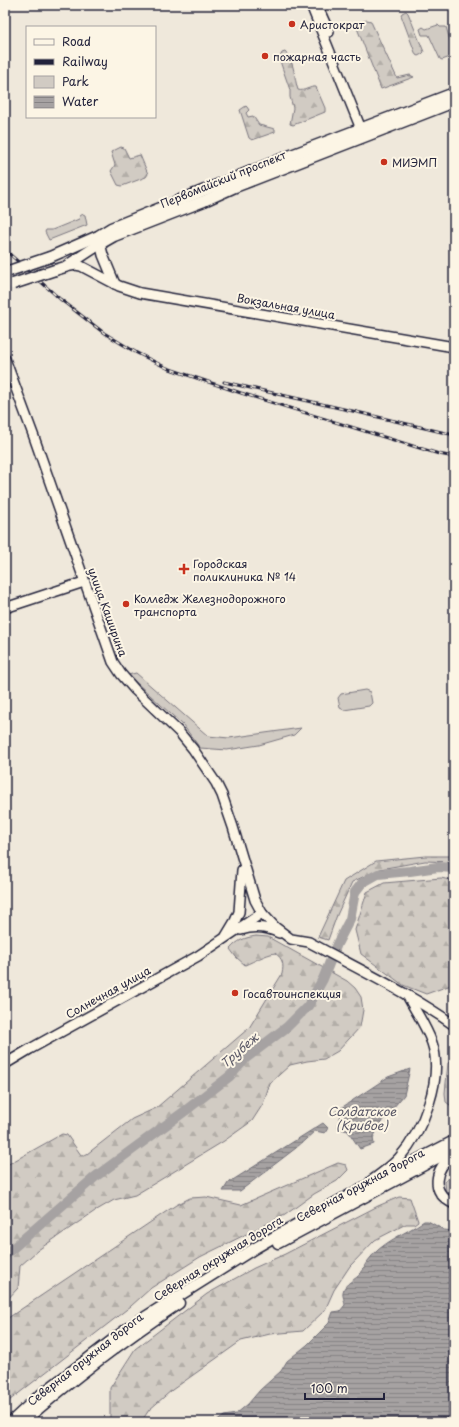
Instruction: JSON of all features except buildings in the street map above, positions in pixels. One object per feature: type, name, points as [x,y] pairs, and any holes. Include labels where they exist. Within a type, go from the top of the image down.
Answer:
[{"type":"main road","points":[[311,5],[365,132]]},
{"type":"main road","points":[[317,5],[365,132]]},
{"type":"main road","name":"Первомайский проспект","points":[[365,132],[454,93]]},
{"type":"main road","name":"Первомайский проспект","points":[[9,285],[60,269],[89,252],[111,228],[231,179],[454,102]]},
{"type":"main road","points":[[99,240],[115,284]]},
{"type":"main road","name":"Первомайский проспект","points":[[7,271],[99,240]]},
{"type":"main road","points":[[89,252],[88,261],[95,274],[104,274],[107,272],[108,268]]},
{"type":"main road","name":"Вокзальная улица","points":[[60,269],[80,266],[125,289],[140,293],[454,347]]},
{"type":"main road","name":"улица Каширина","points":[[5,359],[113,662],[135,690],[180,732],[216,784],[222,795],[233,827],[255,900],[262,913]]},
{"type":"main road","points":[[5,608],[84,582]]},
{"type":"main road","name":"Солнечная улица","points":[[223,940],[239,912],[242,882],[242,861]]},
{"type":"main road","points":[[262,913],[275,927],[291,939]]},
{"type":"main road","name":"Солнечная улица","points":[[5,1064],[198,956],[262,913]]},
{"type":"main road","points":[[232,934],[251,927],[259,927],[274,931],[291,939],[309,942],[433,1010],[454,1026]]},
{"type":"main road","points":[[361,1189],[398,1160],[407,1150],[430,1100],[435,1070],[435,1058],[432,1044],[427,1029],[407,996]]},
{"type":"main road","points":[[433,1010],[454,1017]]},
{"type":"main road","name":"Северная окружная дорога","points":[[11,1422],[38,1397],[130,1326],[255,1248],[361,1189],[454,1141]]},
{"type":"main road","name":"Северная оружная дорога","points":[[23,1422],[45,1402],[102,1358],[172,1308],[209,1284],[286,1238],[454,1150]]},
{"type":"main road","points":[[454,1154],[442,1165],[438,1173],[437,1183],[439,1191],[444,1198],[454,1204]]},
{"type":"green space","points":[[406,11],[424,52],[418,56],[416,55],[401,15]]},
{"type":"green space","points":[[367,20],[371,21],[397,78],[410,75],[414,77],[381,89],[357,28],[358,23]]},
{"type":"green space","points":[[438,25],[440,27],[446,27],[454,54],[453,56],[442,60],[440,59],[429,35],[422,35],[420,29],[423,27],[426,29]]},
{"type":"green space","points":[[285,52],[291,60],[298,90],[316,87],[325,108],[325,112],[293,125],[290,124],[293,108],[290,90],[280,57],[282,53]]},
{"type":"green space","points":[[246,106],[249,110],[246,113],[248,117],[253,116],[259,125],[275,129],[275,132],[252,140],[249,138],[240,110]]},
{"type":"green space","points":[[121,147],[124,148],[129,158],[140,155],[148,174],[146,177],[122,186],[118,185],[111,171],[115,165],[111,152]]},
{"type":"green space","points":[[83,214],[85,215],[87,225],[49,240],[45,232],[46,230],[52,230],[79,219]]},
{"type":"green space","points":[[136,673],[208,736],[229,738],[301,728],[294,735],[259,745],[227,750],[200,748],[183,725],[128,675]]},
{"type":"green space","points":[[365,690],[370,692],[372,703],[369,706],[344,710],[340,708],[338,698],[341,694]]},
{"type":"green space","points":[[425,856],[454,856],[454,862],[425,861],[380,869],[352,882],[337,915],[328,940],[318,937],[344,881],[376,861]]},
{"type":"green space","points":[[441,878],[454,881],[454,984],[426,994],[403,985],[361,954],[355,930],[367,892],[384,883]]},
{"type":"green space","points":[[256,936],[268,937],[347,981],[355,988],[361,997],[363,1010],[360,1027],[338,1051],[324,1059],[290,1065],[270,1083],[263,1104],[252,1121],[224,1141],[135,1195],[114,1200],[95,1211],[38,1250],[20,1266],[18,1288],[5,1302],[5,1166],[62,1134],[67,1135],[81,1155],[87,1154],[132,1119],[156,1108],[249,1028],[282,974],[283,967],[280,957],[275,953],[245,965],[230,949],[242,940]]},
{"type":"green space","points":[[454,1059],[454,1108],[446,1102],[445,1093],[448,1063]]},
{"type":"green space","points":[[338,1163],[346,1165],[348,1170],[337,1181],[314,1194],[285,1215],[200,1257],[151,1288],[131,1306],[5,1404],[5,1320],[176,1205],[190,1198],[206,1197],[241,1205]]},
{"type":"green space","points":[[454,1173],[454,1198],[451,1198],[446,1191],[445,1182]]},
{"type":"green space","points":[[399,1197],[410,1198],[418,1221],[414,1224],[406,1224],[375,1240],[350,1266],[334,1290],[325,1310],[303,1331],[270,1334],[241,1341],[172,1390],[149,1410],[141,1422],[110,1422],[110,1388],[135,1349],[207,1294],[254,1268]]},
{"type":"water","name":"Солдатское (Кривое)","points":[[410,1069],[404,1095],[382,1121],[373,1138],[374,1144],[360,1149],[348,1131],[337,1128],[341,1115],[335,1112],[388,1077]]},
{"type":"water","points":[[323,1123],[328,1128],[325,1133],[315,1131],[296,1148],[240,1191],[223,1191],[228,1183]]},
{"type":"water","points":[[424,1221],[428,1221],[444,1230],[454,1231],[454,1422],[216,1422],[224,1416],[236,1414],[248,1404],[260,1390],[281,1371],[287,1361],[307,1345],[329,1323],[333,1312],[340,1311],[345,1305],[343,1294],[346,1286],[361,1273],[366,1263],[379,1249]]},
{"type":"waterway","name":"Трубеж","points":[[5,1255],[95,1177],[230,1076],[246,1058],[287,1027],[308,1006],[323,979],[337,944],[350,919],[355,892],[362,883],[378,874],[438,867],[454,868]]},
{"type":"railway","points":[[5,250],[60,299],[104,333],[137,353],[167,368],[241,393],[439,454],[454,457]]},
{"type":"railway","points":[[224,382],[454,435]]},
{"type":"place","name":"Аристократ","points":[[292,24]]},
{"type":"place","name":"пожарная часть","points":[[265,56]]},
{"type":"place","name":"МИЭМП","points":[[384,162]]},
{"type":"place","name":"Городская поликлиника № 14","points":[[184,569]]},
{"type":"place","name":"Колледж Железнодорожного транспорта","points":[[126,604]]},
{"type":"place","name":"Госавтоинспекция","points":[[235,993]]}]
